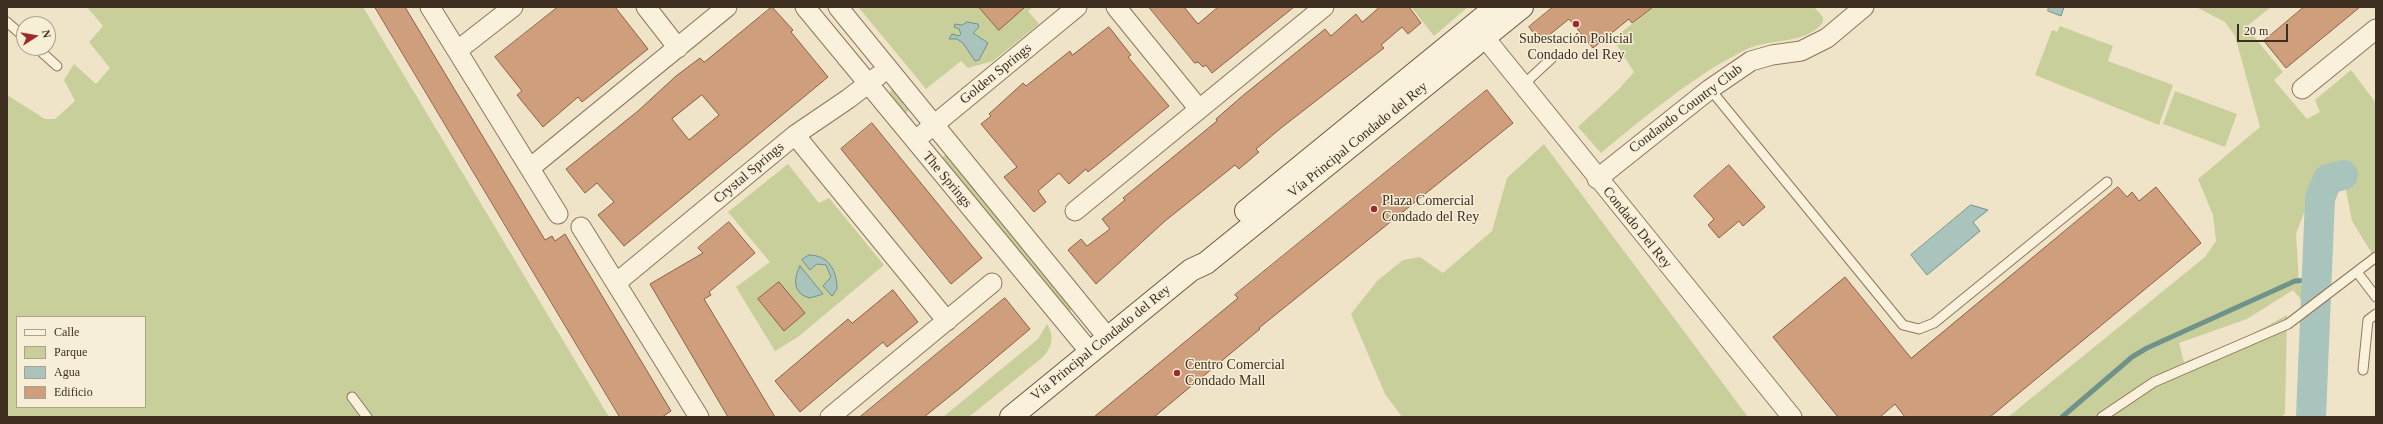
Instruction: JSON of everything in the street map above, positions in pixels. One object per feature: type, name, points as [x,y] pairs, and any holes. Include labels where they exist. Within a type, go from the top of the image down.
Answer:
[{"type":"street","points":[[430,7],[558,214]]},
{"type":"street","points":[[458,50],[513,7]]},
{"type":"street","points":[[646,7],[678,48]]},
{"type":"street","points":[[530,168],[727,7]]},
{"type":"street","name":"The Springs","points":[[805,7],[1090,352]]},
{"type":"street","name":"The Springs","points":[[838,7],[1108,338]]},
{"type":"street","name":"Golden Springs","points":[[914,140],[1077,7]]},
{"type":"street","points":[[1116,7],[1200,109]]},
{"type":"street","points":[[1075,211],[1324,7]]},
{"type":"street","name":"Vía Principal Condado del Rey","points":[[1011,417],[1191,270],[1206,263],[1474,35],[1522,7]]},
{"type":"street","name":"Condando Country Club","points":[[1597,179],[1710,89],[1751,61],[1772,55],[1801,51],[1827,38],[1864,7]]},
{"type":"street","points":[[1474,35],[1483,28],[1491,11]]},
{"type":"street","points":[[2302,89],[2376,29]]},
{"type":"street","name":"Condado Del Rey","points":[[1474,35],[1523,85],[1597,179],[1792,417]]},
{"type":"street","name":"Crystal Springs","points":[[616,283],[795,135],[848,99],[888,68]]},
{"type":"street","points":[[795,135],[947,321]]},
{"type":"street","points":[[581,227],[699,417]]},
{"type":"street","points":[[830,417],[992,283]]},
{"type":"lane","points":[[7,22],[16,30]]},
{"type":"lane","points":[[46,56],[57,66]]},
{"type":"lane","points":[[1523,85],[1552,58]]},
{"type":"lane","points":[[1710,89],[1903,325],[1919,329],[1934,323],[2107,182]]},
{"type":"lane","points":[[2102,417],[2154,382],[2288,324],[2376,257]]},
{"type":"lane","points":[[2357,272],[2376,297]]},
{"type":"lane","points":[[2363,370],[2368,320],[2376,314]]},
{"type":"lane","points":[[352,397],[367,417]]},
{"type":"green space","points":[[87,7],[363,7],[609,417],[7,417],[7,95],[45,119],[55,119],[75,101],[64,80],[74,64],[96,84],[110,68],[89,42],[103,26]]},
{"type":"green space","points":[[1033,7],[1028,11],[1039,24],[993,61],[968,68],[961,61],[926,89],[859,8]]},
{"type":"green space","points":[[1411,7],[1468,7],[1434,36]]},
{"type":"green space","points":[[1653,7],[1814,7],[1823,17],[1823,22],[1808,34],[1798,38],[1766,43],[1747,49],[1708,71],[1671,97],[1601,153],[1578,127],[1619,89],[1634,72],[1613,39]]},
{"type":"green space","points":[[2196,7],[2271,7],[2246,27],[2283,72],[2274,80],[2307,119],[2320,112],[2315,100],[2351,70],[2376,103],[2376,260],[2352,221],[2342,169],[2318,175],[2296,234],[2299,283],[2312,294],[2304,303],[2293,290],[2247,319],[2179,343],[2184,362],[2245,338],[2287,315],[2285,414],[2280,417],[2008,417],[2205,257],[2216,241],[2213,215],[2198,179],[2260,127],[2235,36],[2225,22]]},
{"type":"green space","points":[[2060,26],[2113,46],[2108,61],[2173,85],[2159,125],[2035,75],[2052,30],[2057,32]]},
{"type":"green space","points":[[891,90],[894,91],[909,109],[906,114],[903,114],[888,96]]},
{"type":"green space","points":[[2175,91],[2237,114],[2225,147],[2163,124]]},
{"type":"green space","points":[[1544,144],[1748,417],[1402,417],[1385,394],[1351,314],[1377,281],[1403,260],[1420,257],[1443,273],[1492,231],[1507,178]]},
{"type":"green space","points":[[945,155],[950,157],[1071,307],[1071,310],[1068,312],[943,162],[942,158]]},
{"type":"green space","points":[[788,164],[819,203],[829,198],[884,265],[798,337],[775,351],[736,287],[770,262],[728,212]]},
{"type":"green space","points":[[1047,324],[1052,337],[1049,349],[1043,357],[969,417],[943,417],[1038,339]]},
{"type":"water","points":[[2049,7],[2064,7],[2061,16],[2048,11]]},
{"type":"water","points":[[967,22],[978,24],[979,27],[973,33],[988,43],[979,60],[975,61],[963,43],[957,39],[949,39],[952,34],[959,36],[961,34],[959,29],[954,27],[955,24],[962,25]]},
{"type":"water","points":[[1971,205],[1988,210],[1973,222],[1980,231],[1927,275],[1911,255]]},
{"type":"water","points":[[809,255],[822,258],[827,261],[833,270],[837,282],[837,289],[832,296],[823,286],[831,277],[826,265],[817,264],[810,270],[802,260]]},
{"type":"water","points":[[800,266],[823,294],[810,298],[800,293],[796,285],[796,276]]},
{"type":"building","points":[[375,7],[405,7],[545,240],[552,236],[555,241],[565,234],[671,411],[662,417],[620,417]]},
{"type":"building","points":[[558,7],[615,7],[648,49],[582,102],[578,97],[543,127],[517,95],[522,91],[495,57]]},
{"type":"building","points":[[772,7],[793,30],[791,32],[828,77],[624,246],[598,215],[614,202],[597,183],[585,193],[566,169],[638,111],[676,76],[700,58],[704,62]],"holes":[[[702,95],[719,115],[689,140],[672,119]]]},
{"type":"building","points":[[979,7],[1025,7],[999,30]]},
{"type":"building","points":[[1149,7],[1184,7],[1198,24],[1218,7],[1294,7],[1212,73],[1206,65],[1203,67],[1198,62],[1195,63]]},
{"type":"building","points":[[1380,7],[1409,7],[1421,23],[1408,34],[1402,27],[1381,45],[1384,48],[1281,128],[1256,149],[1259,152],[1239,169],[1235,165],[1165,221],[1096,284],[1068,250],[1081,239],[1087,246],[1110,229],[1102,219],[1125,200],[1123,198],[1217,121],[1216,119],[1240,98],[1325,29],[1331,36],[1356,14],[1362,22]]},
{"type":"building","points":[[1553,7],[1653,7],[1632,23],[1629,19],[1593,48],[1569,19],[1543,40],[1535,35],[1529,27]]},
{"type":"building","points":[[2304,7],[2360,7],[2286,68],[2264,41]]},
{"type":"building","points":[[1109,27],[1131,55],[1128,57],[1169,106],[1088,172],[1086,169],[1069,184],[1059,173],[1038,191],[1046,202],[1034,212],[1004,177],[1017,167],[981,124],[991,116],[989,114],[1023,83],[1026,86],[1070,51],[1072,55]]},
{"type":"building","name":"Plaza Comercial Condado del Rey","points":[[1487,90],[1513,123],[1259,328],[1260,329],[1154,417],[1094,417],[1238,298],[1235,295]]},
{"type":"building","points":[[872,123],[982,258],[951,284],[841,149]]},
{"type":"building","points":[[1729,165],[1765,207],[1743,226],[1739,221],[1719,238],[1708,225],[1714,219],[1694,196]]},
{"type":"building","points":[[2118,187],[2127,197],[2132,192],[2139,201],[2156,187],[2201,243],[1990,417],[1905,417],[1895,404],[1880,417],[1838,417],[1773,337],[1845,277],[1911,358]]},
{"type":"building","points":[[729,222],[755,253],[709,292],[711,295],[704,299],[775,417],[728,417],[650,284],[703,253],[698,248]]},
{"type":"building","points":[[779,282],[805,313],[784,331],[758,299]]},
{"type":"building","points":[[893,290],[918,322],[887,347],[883,342],[800,412],[775,381],[848,319],[852,323]]},
{"type":"building","points":[[1005,298],[1030,329],[960,388],[924,417],[860,417]]},
{"type":"waterway","points":[[2311,417],[2320,198],[2328,179],[2343,175]]},
{"type":"waterway","points":[[2062,417],[2132,357],[2147,348],[2295,281],[2316,280]]},
{"type":"place","name":"Subestación Policial Condado del Rey","points":[[1576,24]]},
{"type":"place","name":"Plaza Comercial Condado del Rey","points":[[1374,209]]},
{"type":"place","name":"Centro Comercial Condado Mall","points":[[1177,373]]}]
